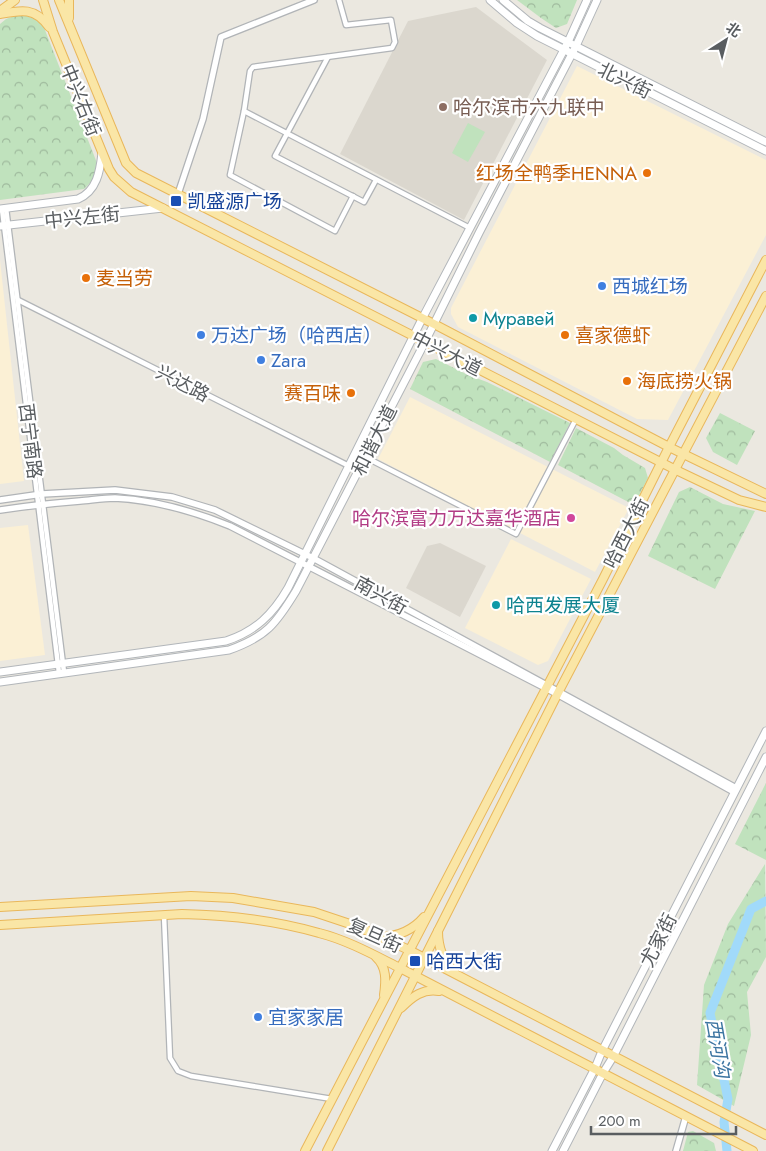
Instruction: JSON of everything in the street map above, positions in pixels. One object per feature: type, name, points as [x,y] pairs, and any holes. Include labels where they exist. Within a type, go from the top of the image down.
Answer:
[{"type":"main road","points":[[0,13],[16,0]]},
{"type":"main road","name":"中兴右街","points":[[43,0],[53,32],[108,169],[131,192]]},
{"type":"main road","name":"中兴右街","points":[[59,0],[126,163],[136,173]]},
{"type":"main road","points":[[69,0],[69,25]]},
{"type":"main road","name":"北兴街","points":[[490,0],[517,23],[537,36],[766,151]]},
{"type":"main road","name":"北兴街","points":[[503,0],[528,21],[766,142]]},
{"type":"main road","name":"和谐大道","points":[[0,672],[226,641],[244,634],[264,622],[282,599],[422,318],[564,50],[587,0]]},
{"type":"main road","name":"和谐大道","points":[[0,682],[229,650],[247,644],[264,633],[277,621],[309,567],[425,342],[572,54],[597,0]]},
{"type":"main road","points":[[0,13],[19,10],[31,12],[42,19],[53,32]]},
{"type":"main road","name":"中兴左街","points":[[3,209],[78,199],[84,196],[97,179],[102,153]]},
{"type":"main road","name":"中兴大道","points":[[136,173],[434,324],[669,447],[766,494]]},
{"type":"main road","name":"中兴大道","points":[[131,192],[661,463],[734,498],[766,507]]},
{"type":"main road","name":"中兴左街","points":[[4,225],[163,208]]},
{"type":"main road","name":"哈西大街","points":[[305,1151],[766,260]]},
{"type":"main road","name":"哈西大街","points":[[326,1151],[558,692],[766,296]]},
{"type":"main road","name":"尤家街","points":[[552,1151],[766,731]]},
{"type":"main road","name":"尤家街","points":[[563,1151],[603,1073],[614,1057],[766,757]]},
{"type":"main road","name":"复旦街","points":[[0,907],[191,896],[233,898],[314,912],[346,922],[409,950],[766,1136]]},
{"type":"main road","points":[[380,937],[398,935],[408,931],[431,910]]},
{"type":"main road","name":"复旦街","points":[[0,925],[164,915],[211,915],[248,918],[319,933],[372,954],[400,968],[753,1151]]},
{"type":"main road","points":[[438,928],[438,942],[441,952],[451,968],[460,976]]},
{"type":"main road","points":[[372,954],[380,961],[384,968],[385,985],[382,1003]]},
{"type":"main road","points":[[397,1013],[410,999],[423,991],[445,992]]},
{"type":"street","points":[[178,194],[203,119],[221,36],[314,0]]},
{"type":"street","points":[[339,0],[346,25],[391,20],[395,42],[392,48],[253,67],[250,71],[244,111],[230,175],[335,231],[353,196]]},
{"type":"street","points":[[328,57],[275,156],[364,202],[376,180]]},
{"type":"street","points":[[244,111],[470,228]]},
{"type":"street","name":"西宁南路","points":[[3,209],[40,495]]},
{"type":"street","name":"西宁南路","points":[[4,225],[18,300],[61,672]]},
{"type":"street","name":"兴达路","points":[[18,300],[349,466]]},
{"type":"street","points":[[365,457],[516,534],[576,419]]},
{"type":"street","name":"南兴街","points":[[0,500],[40,495],[115,490],[172,497],[215,510],[313,558],[546,687]]},
{"type":"street","name":"南兴街","points":[[0,510],[41,504],[115,498],[152,502],[181,508],[230,526],[558,692],[735,790]]},
{"type":"street","points":[[164,915],[170,1058],[178,1071],[191,1076],[332,1099]]},
{"type":"street","points":[[676,1151],[686,1116]]},
{"type":"shaded area","name":"哈尔滨市六九联中","points":[[476,7],[547,60],[464,220],[340,154],[408,21]]},
{"type":"shaded area","name":"西城红场","points":[[577,66],[766,160],[766,235],[668,420],[637,419],[458,327],[451,314],[451,308]]},
{"type":"shaded area","points":[[0,260],[24,481],[0,484]]},
{"type":"shaded area","points":[[410,397],[629,508],[595,572],[378,459]]},
{"type":"shaded area","points":[[28,525],[45,655],[0,661],[0,528]]},
{"type":"shaded area","points":[[511,539],[591,579],[548,661],[538,665],[465,628]]},
{"type":"shaded area","points":[[440,543],[486,566],[460,617],[406,588],[427,546]]},
{"type":"green space","points":[[517,0],[577,0],[567,24],[556,28]]},
{"type":"green space","points":[[17,15],[31,17],[43,25],[97,163],[94,178],[84,189],[0,200],[0,24],[6,19]]},
{"type":"green space","points":[[468,123],[485,132],[468,162],[452,153]]},
{"type":"green space","points":[[436,359],[570,423],[550,462],[410,389],[423,362]]},
{"type":"green space","points":[[720,413],[755,431],[737,465],[713,452],[706,438]]},
{"type":"green space","points":[[576,428],[614,448],[645,468],[648,478],[634,505],[558,465]]},
{"type":"green space","points":[[690,487],[723,504],[755,511],[715,589],[648,556],[679,492]]},
{"type":"green space","points":[[766,783],[766,860],[735,844]]},
{"type":"green space","points":[[765,864],[766,957],[747,992],[751,1035],[734,1106],[697,1085],[704,985],[728,924]]},
{"type":"green space","points":[[693,1131],[714,1143],[716,1151],[683,1151],[688,1132]]},
{"type":"waterway","name":"西河沟","points":[[727,1151],[724,1122],[728,1099],[710,1013],[751,909],[766,901]]},
{"type":"place","name":"哈尔滨市六九联中","points":[[443,107]]},
{"type":"place","name":"红场全鸭季HENNA","points":[[647,173]]},
{"type":"place","name":"凯盛源广场","points":[[176,201]]},
{"type":"place","name":"麦当劳","points":[[86,278]]},
{"type":"place","name":"西城红场","points":[[602,286]]},
{"type":"place","name":"Муравей","points":[[473,318]]},
{"type":"place","name":"万达广场（哈西店）","points":[[201,335]]},
{"type":"place","name":"喜家德虾","points":[[565,335]]},
{"type":"place","name":"Zara","points":[[261,360]]},
{"type":"place","name":"海底捞火锅","points":[[627,381]]},
{"type":"place","name":"赛百味","points":[[351,393]]},
{"type":"place","name":"哈尔滨富力万达嘉华酒店","points":[[571,518]]},
{"type":"place","name":"哈西发展大厦","points":[[496,605]]},
{"type":"place","name":"哈西大街","points":[[415,961]]},
{"type":"place","name":"宜家家居","points":[[258,1017]]}]
